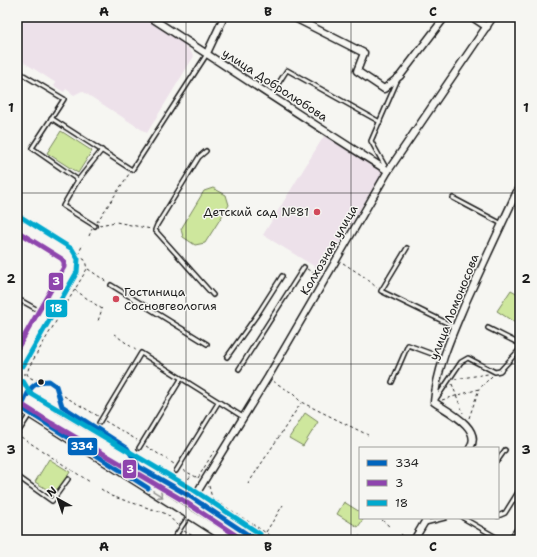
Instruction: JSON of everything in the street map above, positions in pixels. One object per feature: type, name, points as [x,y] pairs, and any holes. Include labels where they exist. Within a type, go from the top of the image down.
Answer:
[{"type":"main road","points":[[17,223],[67,254],[74,256],[71,269],[17,363]]},
{"type":"main road","points":[[17,385],[25,398],[139,468],[194,499],[256,540]]},
{"type":"main road","points":[[25,398],[19,406],[30,414],[230,540]]},
{"type":"street","name":"улица Добролюбова","points":[[150,17],[271,95],[316,126],[388,170]]},
{"type":"street","points":[[207,54],[224,17]]},
{"type":"street","points":[[293,17],[364,53],[357,71],[384,89],[400,76],[445,17]]},
{"type":"street","points":[[472,17],[487,27]]},
{"type":"street","name":"Колхозная улица","points":[[194,499],[268,377],[388,170],[493,17]]},
{"type":"street","name":"улица Ломоносова","points":[[434,402],[437,380],[443,358],[455,327],[520,185]]},
{"type":"street","points":[[434,402],[467,424],[472,433],[473,444],[471,447]]},
{"type":"street","points":[[414,540],[425,521]]},
{"type":"lane","points":[[51,118],[132,170],[207,54]]},
{"type":"lane","points":[[271,95],[287,70],[380,122]]},
{"type":"lane","points":[[17,71],[64,99],[32,148],[78,180]]},
{"type":"lane","points":[[388,170],[371,141],[400,76]]},
{"type":"lane","points":[[95,226],[63,206],[78,180],[102,150]]},
{"type":"lane","points":[[206,151],[187,176],[157,225],[156,230],[213,295]]},
{"type":"lane","points":[[453,198],[502,224]]},
{"type":"lane","points":[[407,248],[381,291],[455,327]]},
{"type":"lane","points":[[239,369],[304,267]]},
{"type":"lane","points":[[227,357],[282,276]]},
{"type":"lane","points":[[111,284],[207,344]]},
{"type":"lane","points":[[17,308],[22,300],[45,314]]},
{"type":"lane","points":[[488,328],[520,344]]},
{"type":"lane","points":[[392,382],[408,345],[443,358]]},
{"type":"lane","points":[[434,402],[461,362],[468,358],[495,372],[500,371],[520,349]]},
{"type":"lane","points":[[99,423],[141,354],[218,403],[238,413],[243,418]]},
{"type":"lane","points":[[139,448],[181,379]]},
{"type":"lane","points":[[25,398],[30,388],[38,382],[49,382],[56,386],[62,406],[127,448],[139,468]]},
{"type":"lane","points":[[176,471],[218,403]]},
{"type":"lane","points":[[17,435],[30,414]]},
{"type":"lane","points":[[49,426],[47,422],[48,419],[55,417]]},
{"type":"lane","points":[[499,459],[505,450]]},
{"type":"lane","points":[[17,476],[52,501],[68,479]]},
{"type":"lane","points":[[499,516],[505,513],[520,489]]},
{"type":"lane","points":[[513,501],[520,495]]},
{"type":"lane","points":[[174,540],[190,514]]},
{"type":"lane","points":[[425,521],[438,519]]},
{"type":"lane","points":[[465,519],[501,540]]},
{"type":"lane","points":[[509,540],[520,525]]},
{"type":"lane","points":[[176,535],[184,540]]},
{"type":"path","points":[[89,236],[132,170]]},
{"type":"path","points":[[95,226],[116,222],[156,230]]},
{"type":"path","points":[[27,374],[29,367],[87,269],[85,260],[74,256],[83,244]]},
{"type":"path","points":[[337,258],[366,278],[381,291]]},
{"type":"path","points":[[304,267],[325,280]]},
{"type":"path","points":[[87,269],[111,284]]},
{"type":"path","points":[[74,290],[102,309],[98,320]]},
{"type":"path","points":[[114,334],[141,354]]},
{"type":"path","points":[[467,424],[450,379],[460,379],[495,372]]},
{"type":"path","points":[[467,424],[479,389],[495,372]]},
{"type":"path","points":[[22,374],[27,374],[29,377],[38,382]]},
{"type":"path","points":[[268,377],[292,393],[301,402],[368,435]]},
{"type":"path","points":[[434,402],[479,389]]},
{"type":"path","points":[[58,392],[209,485],[212,498],[277,540]]},
{"type":"path","points":[[248,484],[301,402]]},
{"type":"path","points":[[17,435],[90,482]]},
{"type":"path","points":[[183,488],[191,474]]},
{"type":"path","points":[[101,489],[111,496],[167,514],[180,528],[200,540]]},
{"type":"path","points":[[266,533],[283,505]]},
{"type":"path","points":[[382,520],[389,526]]},
{"type":"path","points":[[401,534],[408,540]]},
{"type":"path","points":[[356,540],[360,535]]},
{"type":"path","points":[[17,537],[22,540]]},
{"type":"shaded area","points":[[17,17],[144,17],[183,42],[194,56],[147,133],[82,91],[74,95],[66,89],[64,92],[54,86],[56,83],[17,58]]},
{"type":"shaded area","points":[[324,136],[383,172],[322,271],[263,235]]},
{"type":"green space","points":[[61,131],[92,151],[78,173],[47,153]]},
{"type":"green space","points":[[213,188],[226,195],[229,205],[205,243],[195,245],[183,237],[181,229],[204,191]]},
{"type":"green space","points":[[511,290],[520,295],[520,326],[497,311]]},
{"type":"green space","points":[[305,413],[318,422],[303,446],[289,438]]},
{"type":"green space","points":[[49,459],[70,472],[56,495],[35,482]]},
{"type":"green space","points":[[344,502],[359,511],[359,519],[363,519],[358,527],[337,514]]},
{"type":"transit line","name":"18","points":[[21,217],[72,249],[78,259],[77,272],[23,366]]},
{"type":"transit line","name":"3","points":[[17,231],[62,259],[64,262],[64,267],[17,349]]},
{"type":"transit line","name":"18","points":[[23,381],[30,393],[192,489],[260,534]]},
{"type":"transit line","name":"334","points":[[21,408],[30,389],[38,383],[49,381],[56,386],[62,406],[127,448],[139,467],[188,495],[256,540]]},
{"type":"transit line","name":"3","points":[[17,398],[21,404],[51,423],[184,501],[243,540]]},
{"type":"transit line","name":"334","points":[[17,405],[148,488]]},
{"type":"place","name":"Детский сад №81","points":[[317,212]]},
{"type":"place","name":"Гостиница Сосновгеология","points":[[116,299]]}]
